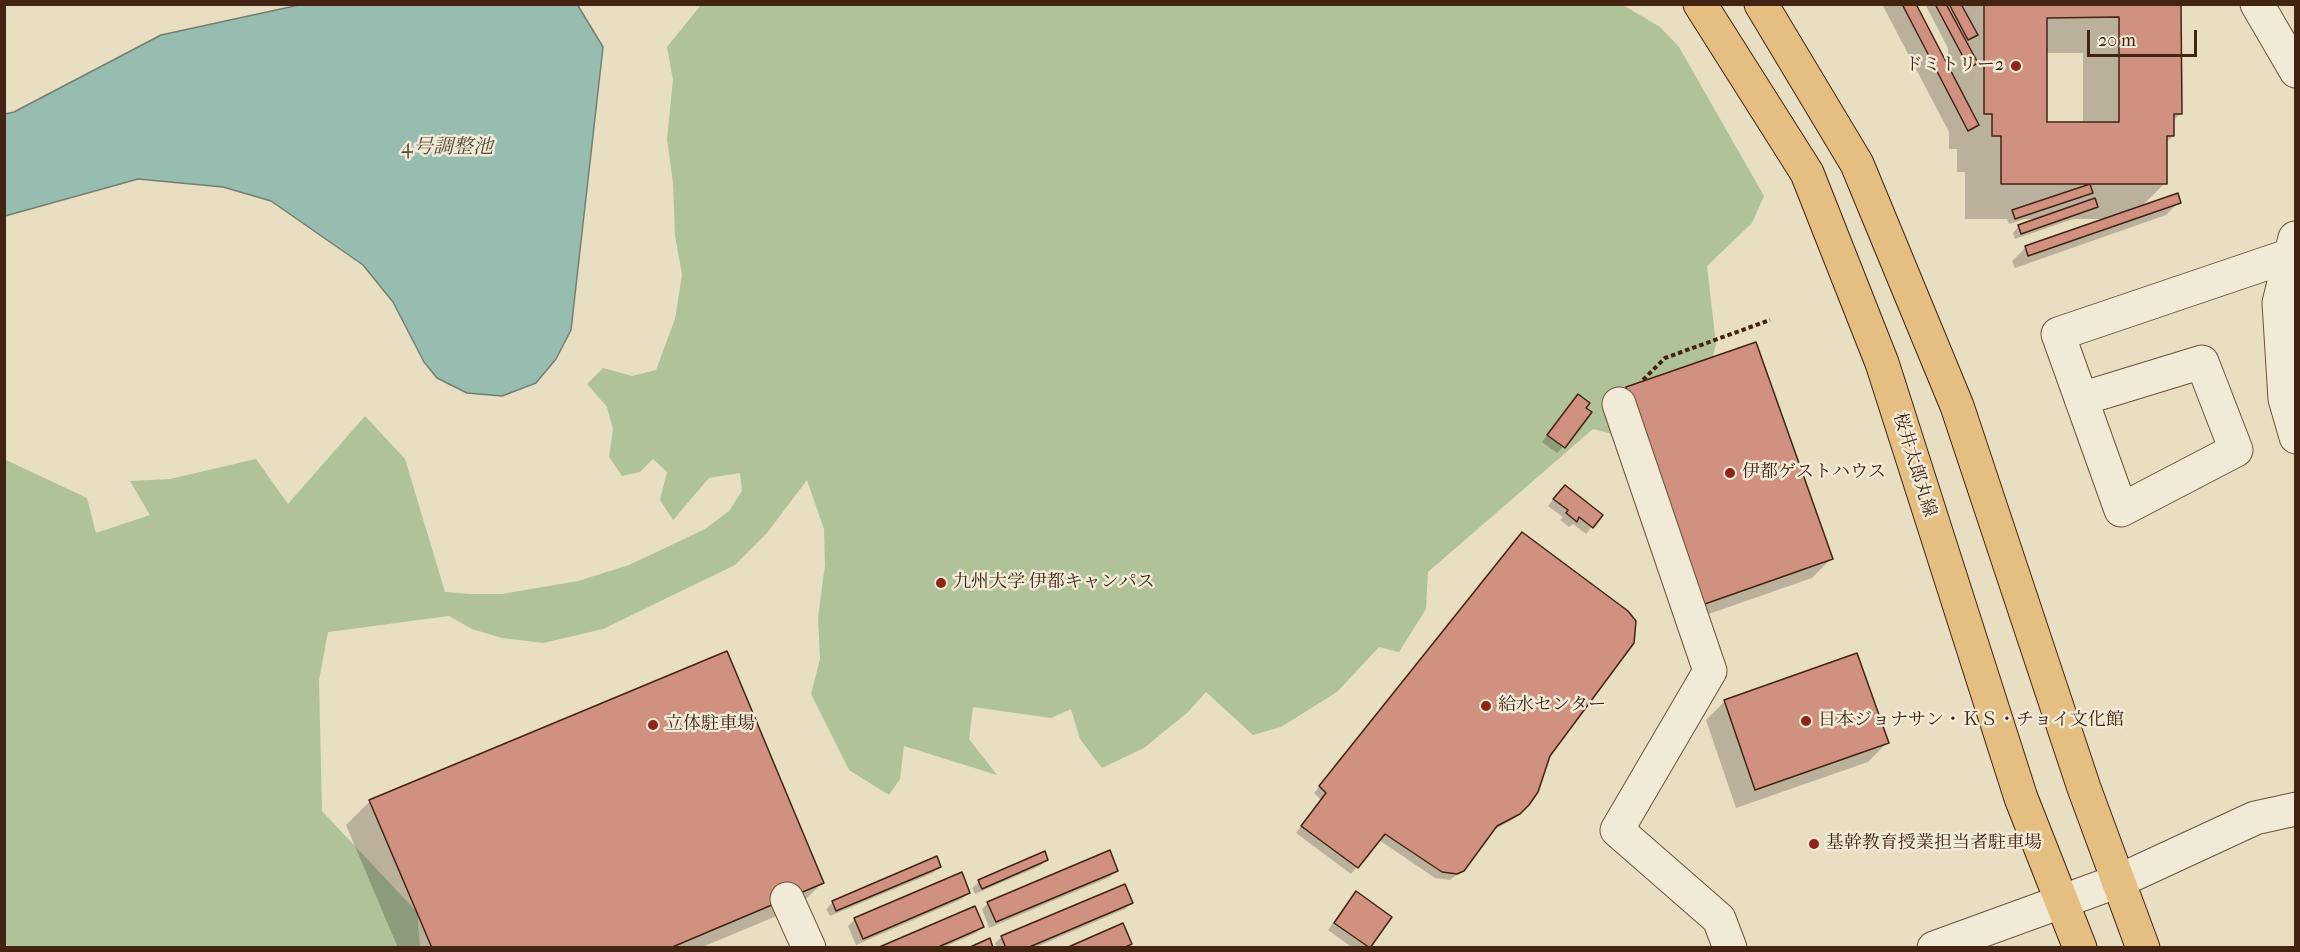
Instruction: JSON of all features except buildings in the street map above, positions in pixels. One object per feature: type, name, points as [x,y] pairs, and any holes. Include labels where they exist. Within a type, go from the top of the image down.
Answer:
[{"type":"main road","name":"桜井太郎丸線","points":[[1700,4],[1807,173],[1882,363],[2021,798],[2063,899],[2080,948]]},
{"type":"main road","points":[[1761,4],[1857,164],[1957,406],[2084,788],[2121,880],[2144,948]]},
{"type":"street","points":[[2257,4],[2295,71]]},
{"type":"street","points":[[2081,399],[2202,362],[2236,450],[2121,510],[2081,399],[2058,334],[2293,246]]},
{"type":"street","points":[[2293,246],[2279,303],[2284,399],[2295,437]]},
{"type":"street","points":[[1619,404],[1710,671],[1617,830],[1719,919],[1730,948]]},
{"type":"street","points":[[1934,948],[2063,899],[2121,880],[2254,818],[2295,808]]},
{"type":"street","points":[[787,899],[809,948]]},
{"type":"path","points":[[1619,404],[1665,358],[1770,320]]},
{"type":"green space","points":[[701,5],[1623,5],[1660,27],[1679,47],[1764,196],[1752,223],[1707,266],[1716,344],[1709,373],[1635,440],[1593,429],[1428,572],[1426,609],[1399,652],[1379,647],[1337,692],[1281,727],[1253,735],[1206,692],[1188,712],[1144,748],[1102,768],[1080,739],[1071,709],[1051,718],[973,707],[969,739],[997,775],[904,746],[900,779],[889,795],[849,770],[811,694],[820,659],[818,618],[825,565],[824,529],[807,480],[767,533],[735,565],[603,629],[543,643],[502,638],[472,629],[449,616],[328,632],[319,680],[322,811],[417,912],[420,947],[5,947],[4,459],[87,498],[96,533],[150,515],[130,481],[170,479],[256,459],[288,504],[365,416],[405,459],[445,592],[471,594],[502,594],[578,581],[629,565],[705,529],[729,511],[742,491],[740,473],[709,478],[673,520],[660,500],[667,472],[653,459],[640,472],[622,476],[609,457],[613,429],[607,407],[587,384],[603,368],[632,376],[656,370],[675,319],[682,275],[675,235],[673,183],[667,139],[673,80],[667,47]]},
{"type":"water","name":"4号調整池","points":[[577,4],[603,47],[571,330],[556,359],[536,383],[502,396],[467,393],[437,378],[424,362],[393,302],[363,265],[271,201],[223,187],[138,179],[5,216],[5,114],[14,112],[161,35],[299,5]]},
{"type":"place","name":"ドミトリー2","points":[[2016,66]]},
{"type":"place","name":"伊都ゲストハウス","points":[[1730,473]]},
{"type":"place","name":"九州大学 伊都キャンパス","points":[[941,583]]},
{"type":"place","name":"給水センター","points":[[1486,706]]},
{"type":"place","name":"日本ジョナサン・ＫＳ・チョイ文化館","points":[[1806,721]]},
{"type":"place","name":"立体駐車場","points":[[653,725]]},
{"type":"place","name":"基幹教育授業担当者駐車場","points":[[1814,844]]}]
